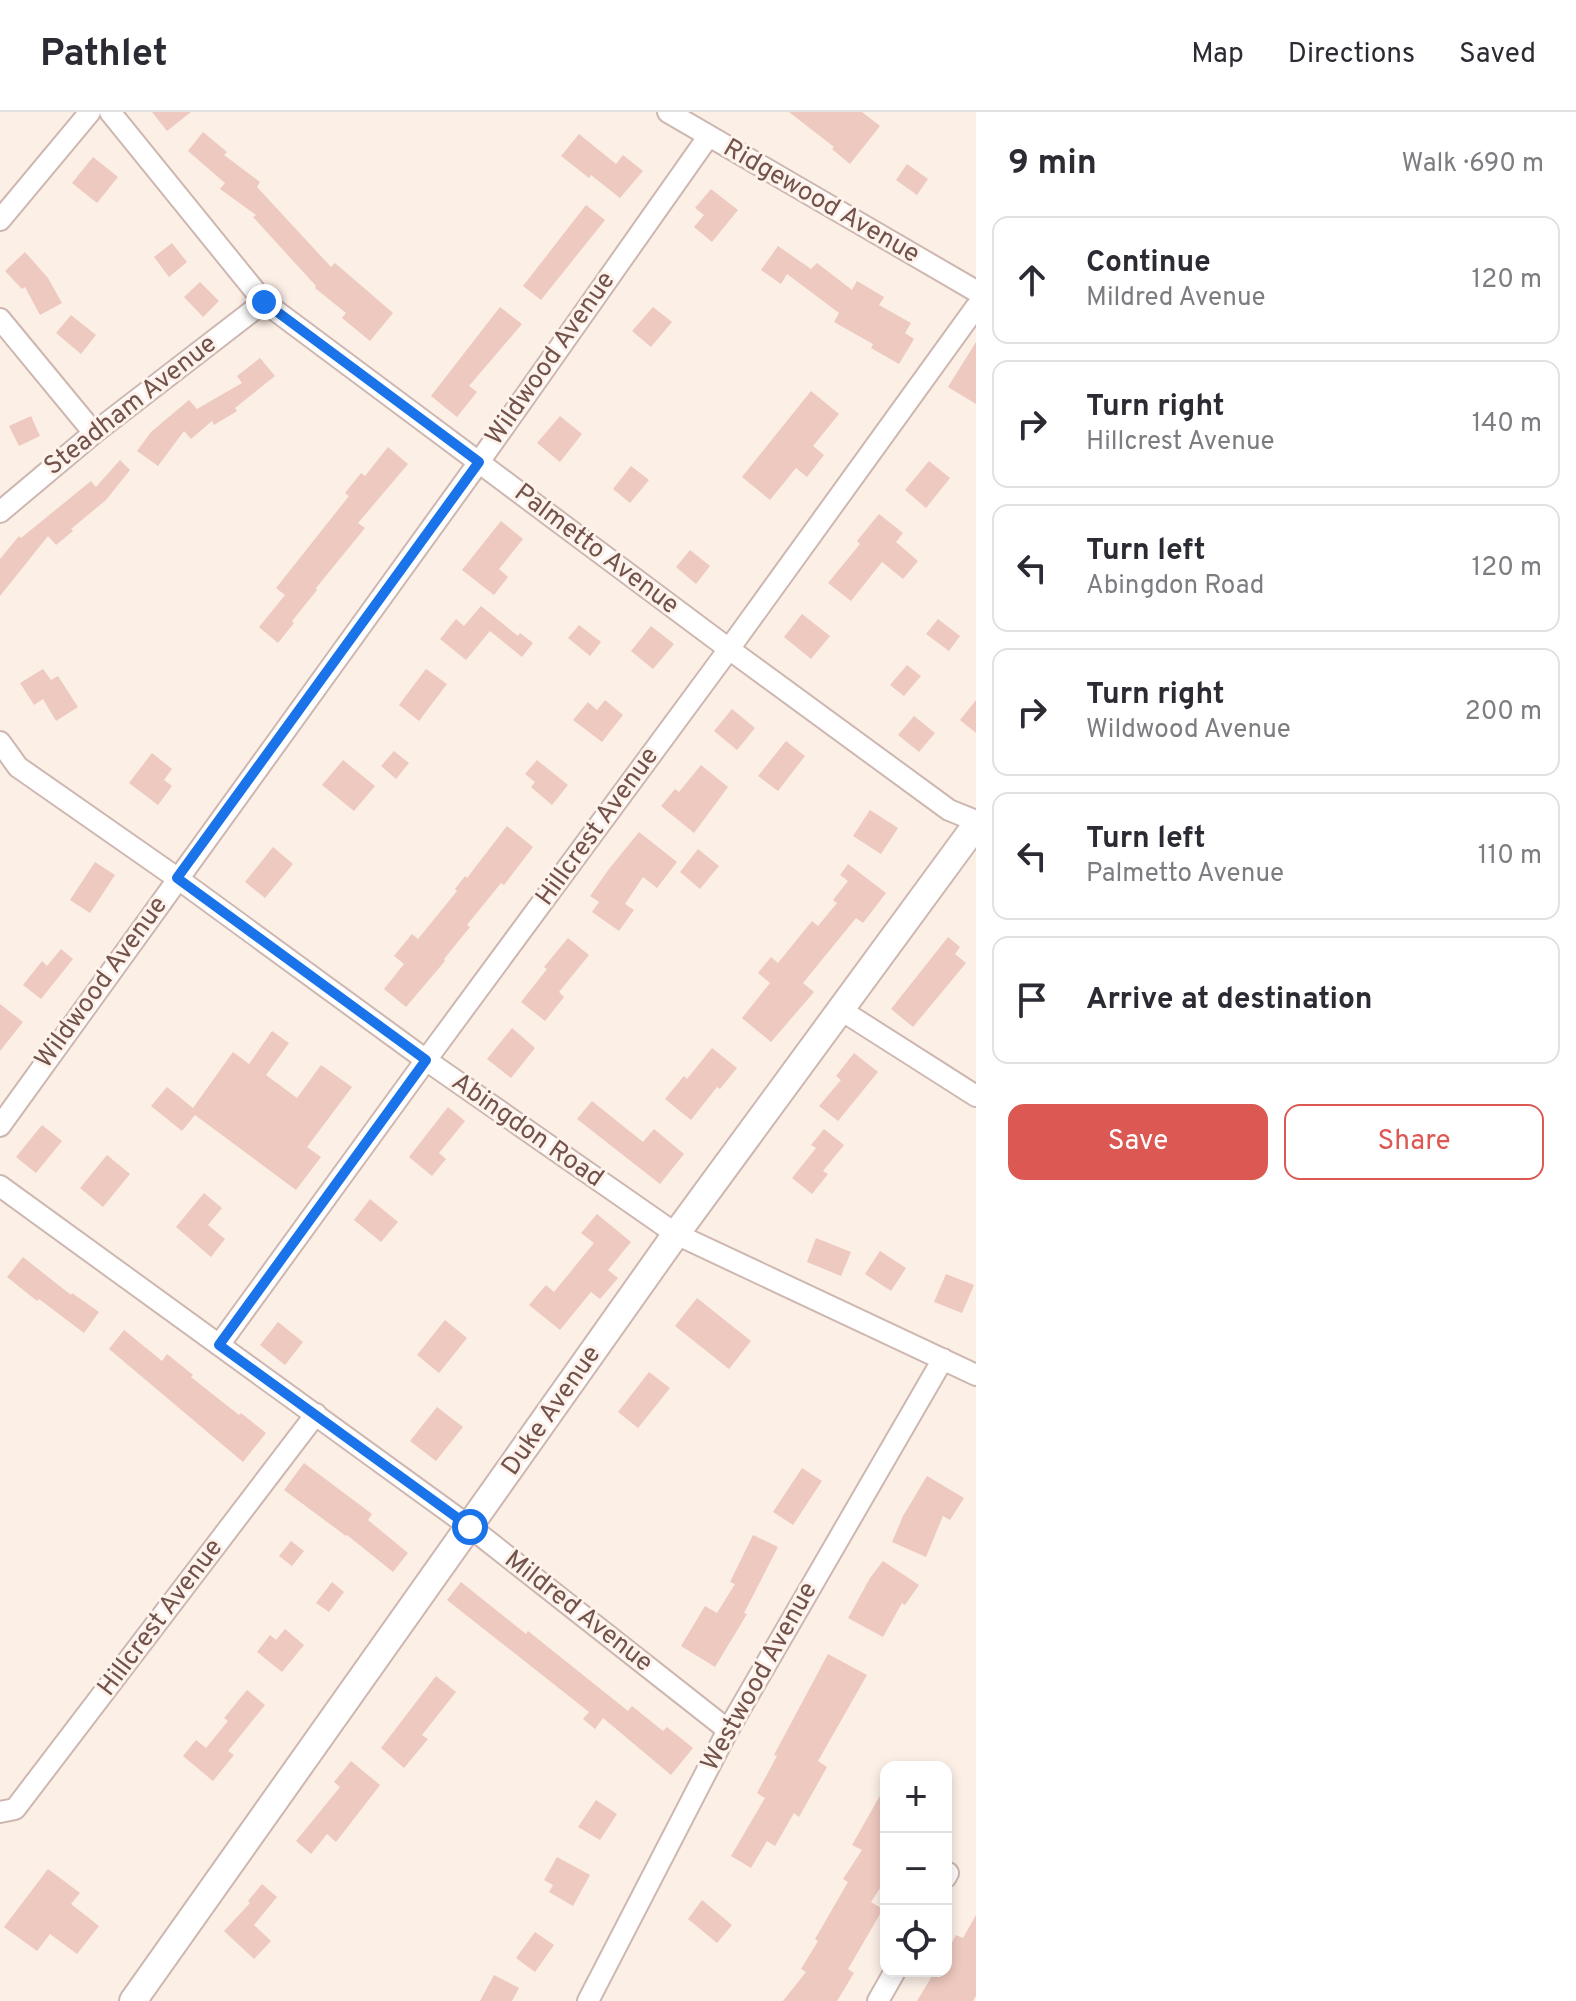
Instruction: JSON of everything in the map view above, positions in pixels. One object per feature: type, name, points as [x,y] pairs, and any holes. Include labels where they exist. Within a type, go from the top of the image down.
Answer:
[{"type":"street","points":[[0,220],[90,112]]},
{"type":"street","name":"Palmetto Avenue","points":[[110,112],[264,302],[949,810],[976,823]]},
{"type":"street","name":"Ridgewood Avenue","points":[[668,112],[976,291]]},
{"type":"street","name":"Wildwood Avenue","points":[[0,1126],[479,462],[708,137]]},
{"type":"street","name":"Steadham Avenue","points":[[0,512],[94,433],[264,302]]},
{"type":"street","name":"Hillcrest Avenue","points":[[219,1345],[976,307]]},
{"type":"street","points":[[0,319],[94,433]]},
{"type":"street","name":"Abingdon Road","points":[[0,742],[18,767],[177,878],[426,1060],[676,1234],[976,1375]]},
{"type":"street","name":"Duke Avenue","points":[[133,2001],[676,1234],[976,823]]},
{"type":"street","points":[[841,1010],[976,1096]]},
{"type":"street","name":"Mildred Avenue","points":[[0,1186],[470,1527],[728,1730]]},
{"type":"street","name":"Westwood Avenue","points":[[588,2001],[728,1730],[943,1359]]},
{"type":"street","name":"Hillcrest Avenue","points":[[0,1812],[15,1809],[316,1414]]},
{"type":"street","points":[[878,2001],[892,1977]]},
{"type":"building","points":[[152,112],[191,112],[167,131]]},
{"type":"building","points":[[789,112],[862,112],[880,126],[850,164],[832,149],[834,147]]},
{"type":"building","points":[[203,132],[227,152],[224,155],[260,182],[257,187],[331,267],[335,263],[393,313],[370,341],[342,318],[346,313],[315,288],[253,217],[256,215],[220,189],[225,183],[188,151]]},
{"type":"building","points":[[579,134],[616,164],[623,155],[643,171],[620,198],[561,156]]},
{"type":"building","points":[[93,157],[118,177],[97,203],[72,183]]},
{"type":"building","points":[[907,164],[928,179],[917,195],[896,180]]},
{"type":"building","points":[[711,189],[738,210],[712,242],[694,227],[704,215],[695,208]]},
{"type":"building","points":[[586,205],[605,220],[541,300],[523,286]]},
{"type":"building","points":[[172,243],[187,262],[169,277],[154,257]]},
{"type":"building","points":[[778,246],[811,269],[817,263],[852,290],[857,281],[884,297],[879,305],[911,323],[905,333],[914,339],[899,364],[871,348],[873,344],[834,322],[839,313],[787,274],[781,284],[761,270]]},
{"type":"building","points":[[25,252],[48,278],[62,303],[40,315],[25,287],[22,289],[5,271]]},
{"type":"building","points":[[200,282],[219,301],[203,317],[184,297]]},
{"type":"building","points":[[500,307],[522,324],[469,386],[477,392],[457,417],[431,396]]},
{"type":"building","points":[[653,307],[672,322],[651,347],[632,331]]},
{"type":"building","points":[[71,315],[96,335],[81,354],[56,333]]},
{"type":"building","points":[[976,342],[976,404],[948,387]]},
{"type":"building","points":[[260,358],[275,376],[235,408],[237,411],[214,425],[212,421],[191,439],[184,431],[158,466],[137,451],[151,432],[189,400],[197,409],[242,383],[237,376]]},
{"type":"building","points":[[811,391],[839,414],[813,446],[824,455],[807,477],[796,468],[770,500],[742,477]]},
{"type":"building","points":[[31,416],[40,436],[19,446],[9,426]]},
{"type":"building","points":[[560,416],[582,434],[560,462],[537,443]]},
{"type":"building","points":[[388,447],[408,464],[358,523],[365,528],[316,588],[278,643],[259,627],[285,595],[276,588],[349,496],[345,493],[361,473],[365,476]]},
{"type":"building","points":[[120,460],[130,470],[106,500],[56,545],[48,536],[0,596],[0,559],[19,536],[21,538],[91,481],[96,487]]},
{"type":"building","points":[[929,461],[950,478],[926,508],[905,490]]},
{"type":"building","points":[[631,466],[649,480],[630,503],[613,489]]},
{"type":"building","points":[[879,514],[903,533],[896,542],[918,561],[903,579],[882,562],[851,601],[828,583],[860,544],[857,541]]},
{"type":"building","points":[[501,521],[523,539],[499,569],[508,577],[494,595],[462,570]]},
{"type":"building","points":[[690,550],[710,566],[696,584],[676,567]]},
{"type":"building","points":[[481,606],[518,636],[520,633],[533,643],[522,657],[490,631],[466,660],[440,639],[456,619],[464,626]]},
{"type":"building","points":[[802,614],[830,636],[811,659],[784,637]]},
{"type":"building","points":[[938,619],[960,636],[949,651],[926,634]]},
{"type":"building","points":[[579,625],[601,642],[590,656],[568,638]]},
{"type":"building","points":[[651,626],[674,644],[653,669],[631,651]]},
{"type":"building","points":[[907,665],[921,676],[904,696],[890,685]]},
{"type":"building","points":[[43,669],[51,680],[58,676],[78,707],[56,721],[43,699],[34,705],[20,683]]},
{"type":"building","points":[[426,669],[447,684],[419,721],[399,705]]},
{"type":"building","points":[[605,700],[623,715],[602,742],[573,720],[588,702],[597,710]]},
{"type":"building","points":[[976,700],[976,733],[960,720]]},
{"type":"building","points":[[732,709],[755,728],[737,750],[714,731]]},
{"type":"building","points":[[914,716],[935,733],[919,752],[898,735]]},
{"type":"building","points":[[786,741],[805,756],[778,791],[758,776]]},
{"type":"building","points":[[394,751],[409,763],[396,779],[381,766]]},
{"type":"building","points":[[152,753],[172,769],[164,780],[172,786],[158,805],[129,783]]},
{"type":"building","points":[[343,760],[375,786],[354,811],[322,785]]},
{"type":"building","points":[[537,760],[568,785],[552,805],[531,787],[535,782],[525,774]]},
{"type":"building","points":[[701,765],[728,787],[694,833],[661,806],[675,789],[679,792]]},
{"type":"building","points":[[870,810],[898,828],[881,854],[853,836]]},
{"type":"building","points":[[507,826],[533,847],[504,885],[501,883],[467,925],[470,927],[445,961],[406,1007],[384,989],[404,964],[394,956],[412,934],[418,939]]},
{"type":"building","points":[[639,832],[677,862],[657,888],[643,877],[625,904],[634,910],[619,931],[592,912],[599,902],[590,896]]},
{"type":"building","points":[[273,847],[293,864],[265,898],[245,882]]},
{"type":"building","points":[[698,849],[719,866],[700,889],[680,872]]},
{"type":"building","points":[[95,862],[115,875],[90,913],[70,900]]},
{"type":"building","points":[[848,864],[886,893],[863,923],[856,918],[803,983],[814,992],[771,1042],[742,1018],[770,983],[758,973],[771,957],[778,963],[812,921],[818,926],[837,903],[833,900],[848,881],[840,875]]},
{"type":"building","points":[[948,937],[960,947],[955,954],[966,963],[913,1027],[891,1009]]},
{"type":"building","points":[[568,938],[589,955],[559,992],[564,997],[545,1021],[521,1002]]},
{"type":"building","points":[[61,949],[73,959],[41,999],[23,985],[42,961],[47,966]]},
{"type":"building","points":[[0,1004],[23,1022],[0,1051]]},
{"type":"building","points":[[512,1028],[535,1048],[511,1078],[487,1059]]},
{"type":"building","points":[[272,1031],[289,1043],[266,1075],[297,1098],[321,1065],[352,1087],[307,1147],[321,1157],[296,1190],[195,1115],[182,1131],[151,1106],[167,1087],[193,1108],[233,1052],[249,1064]]},
{"type":"building","points":[[712,1048],[737,1068],[691,1120],[665,1099],[684,1076],[687,1079]]},
{"type":"building","points":[[854,1053],[878,1072],[838,1121],[819,1106],[841,1080],[836,1076]]},
{"type":"building","points":[[592,1101],[643,1142],[654,1129],[684,1154],[660,1184],[577,1119]]},
{"type":"building","points":[[448,1107],[465,1121],[439,1153],[446,1159],[432,1176],[409,1157]]},
{"type":"building","points":[[42,1125],[62,1141],[36,1173],[16,1157]]},
{"type":"building","points":[[824,1129],[844,1145],[823,1171],[828,1174],[812,1194],[792,1178],[816,1148],[811,1145]]},
{"type":"building","points":[[107,1155],[130,1174],[103,1207],[80,1188]]},
{"type":"building","points":[[204,1193],[222,1208],[208,1225],[225,1239],[211,1257],[176,1227]]},
{"type":"building","points":[[370,1199],[398,1222],[381,1242],[354,1220]]},
{"type":"building","points":[[597,1214],[631,1242],[608,1270],[618,1278],[600,1299],[591,1292],[560,1330],[529,1305],[546,1285],[554,1292],[594,1243],[581,1233]]},
{"type":"building","points":[[816,1238],[851,1252],[841,1276],[807,1262]]},
{"type":"building","points":[[880,1251],[906,1268],[891,1291],[865,1274]]},
{"type":"building","points":[[23,1257],[71,1295],[99,1312],[84,1333],[7,1277]]},
{"type":"building","points":[[946,1274],[974,1285],[962,1313],[934,1302]]},
{"type":"building","points":[[697,1298],[751,1341],[729,1369],[675,1326]]},
{"type":"building","points":[[445,1320],[467,1338],[439,1373],[417,1355]]},
{"type":"building","points":[[278,1322],[303,1342],[285,1365],[260,1345]]},
{"type":"building","points":[[124,1330],[162,1361],[167,1354],[193,1375],[191,1377],[266,1433],[243,1462],[109,1349]]},
{"type":"building","points":[[649,1372],[670,1388],[638,1428],[618,1412]]},
{"type":"building","points":[[437,1407],[463,1427],[436,1461],[410,1441]]},
{"type":"building","points":[[304,1463],[372,1514],[368,1520],[408,1553],[393,1572],[284,1490]]},
{"type":"building","points":[[802,1468],[822,1481],[793,1525],[773,1512]]},
{"type":"building","points":[[927,1476],[964,1498],[950,1520],[943,1516],[926,1557],[892,1542],[903,1516]]},
{"type":"building","points":[[753,1535],[778,1547],[744,1613],[747,1614],[715,1667],[681,1646],[705,1606],[717,1613],[735,1584],[730,1582]]},
{"type":"building","points":[[291,1541],[304,1551],[292,1566],[279,1556]]},
{"type":"building","points":[[883,1561],[919,1585],[905,1605],[902,1603],[883,1637],[848,1618]]},
{"type":"building","points":[[332,1582],[344,1592],[329,1612],[316,1603]]},
{"type":"building","points":[[461,1582],[628,1711],[632,1706],[663,1731],[667,1727],[693,1748],[671,1775],[603,1718],[595,1729],[583,1719],[589,1712],[447,1600]]},
{"type":"building","points":[[285,1629],[304,1645],[282,1672],[257,1652],[270,1635],[276,1640]]},
{"type":"building","points":[[828,1654],[867,1675],[818,1761],[827,1767],[799,1817],[794,1813],[775,1846],[767,1841],[751,1868],[731,1856],[765,1798],[757,1793]]},
{"type":"building","points":[[436,1676],[456,1692],[422,1735],[428,1739],[404,1768],[381,1748]]},
{"type":"building","points":[[247,1690],[265,1705],[228,1751],[234,1755],[213,1781],[183,1756],[196,1740],[206,1748],[228,1721],[224,1718]]},
{"type":"building","points":[[351,1761],[380,1785],[336,1842],[327,1834],[311,1854],[296,1841],[340,1787],[334,1782]]},
{"type":"building","points":[[880,1796],[880,1888],[871,1902],[880,1907],[880,1914],[848,1969],[854,1973],[837,2001],[783,2001],[806,1972],[801,1969],[818,1941],[815,1939],[848,1882],[843,1879],[862,1850],[852,1845]]},
{"type":"building","points":[[596,1800],[617,1814],[600,1840],[578,1827]]},
{"type":"building","points":[[557,1857],[590,1875],[573,1906],[549,1892],[553,1885],[544,1880]]},
{"type":"building","points":[[48,1869],[80,1893],[71,1904],[99,1926],[77,1954],[50,1934],[37,1951],[4,1927]]},
{"type":"building","points":[[262,1884],[277,1897],[254,1925],[271,1941],[254,1959],[224,1931],[250,1903],[248,1901]]},
{"type":"building","points":[[702,1900],[732,1925],[717,1943],[688,1919]]},
{"type":"building","points":[[976,1915],[976,1996],[973,2001],[917,2001],[931,1977],[952,1977],[952,1942],[956,1935],[963,1938]]},
{"type":"building","points":[[535,1932],[554,1945],[535,1972],[516,1958]]},
{"type":"building","points":[[494,1975],[519,1988],[512,2001],[480,2001]]},
{"type":"route","points":[[264,302],[479,462],[177,878],[426,1060],[219,1345],[470,1527]]}]
